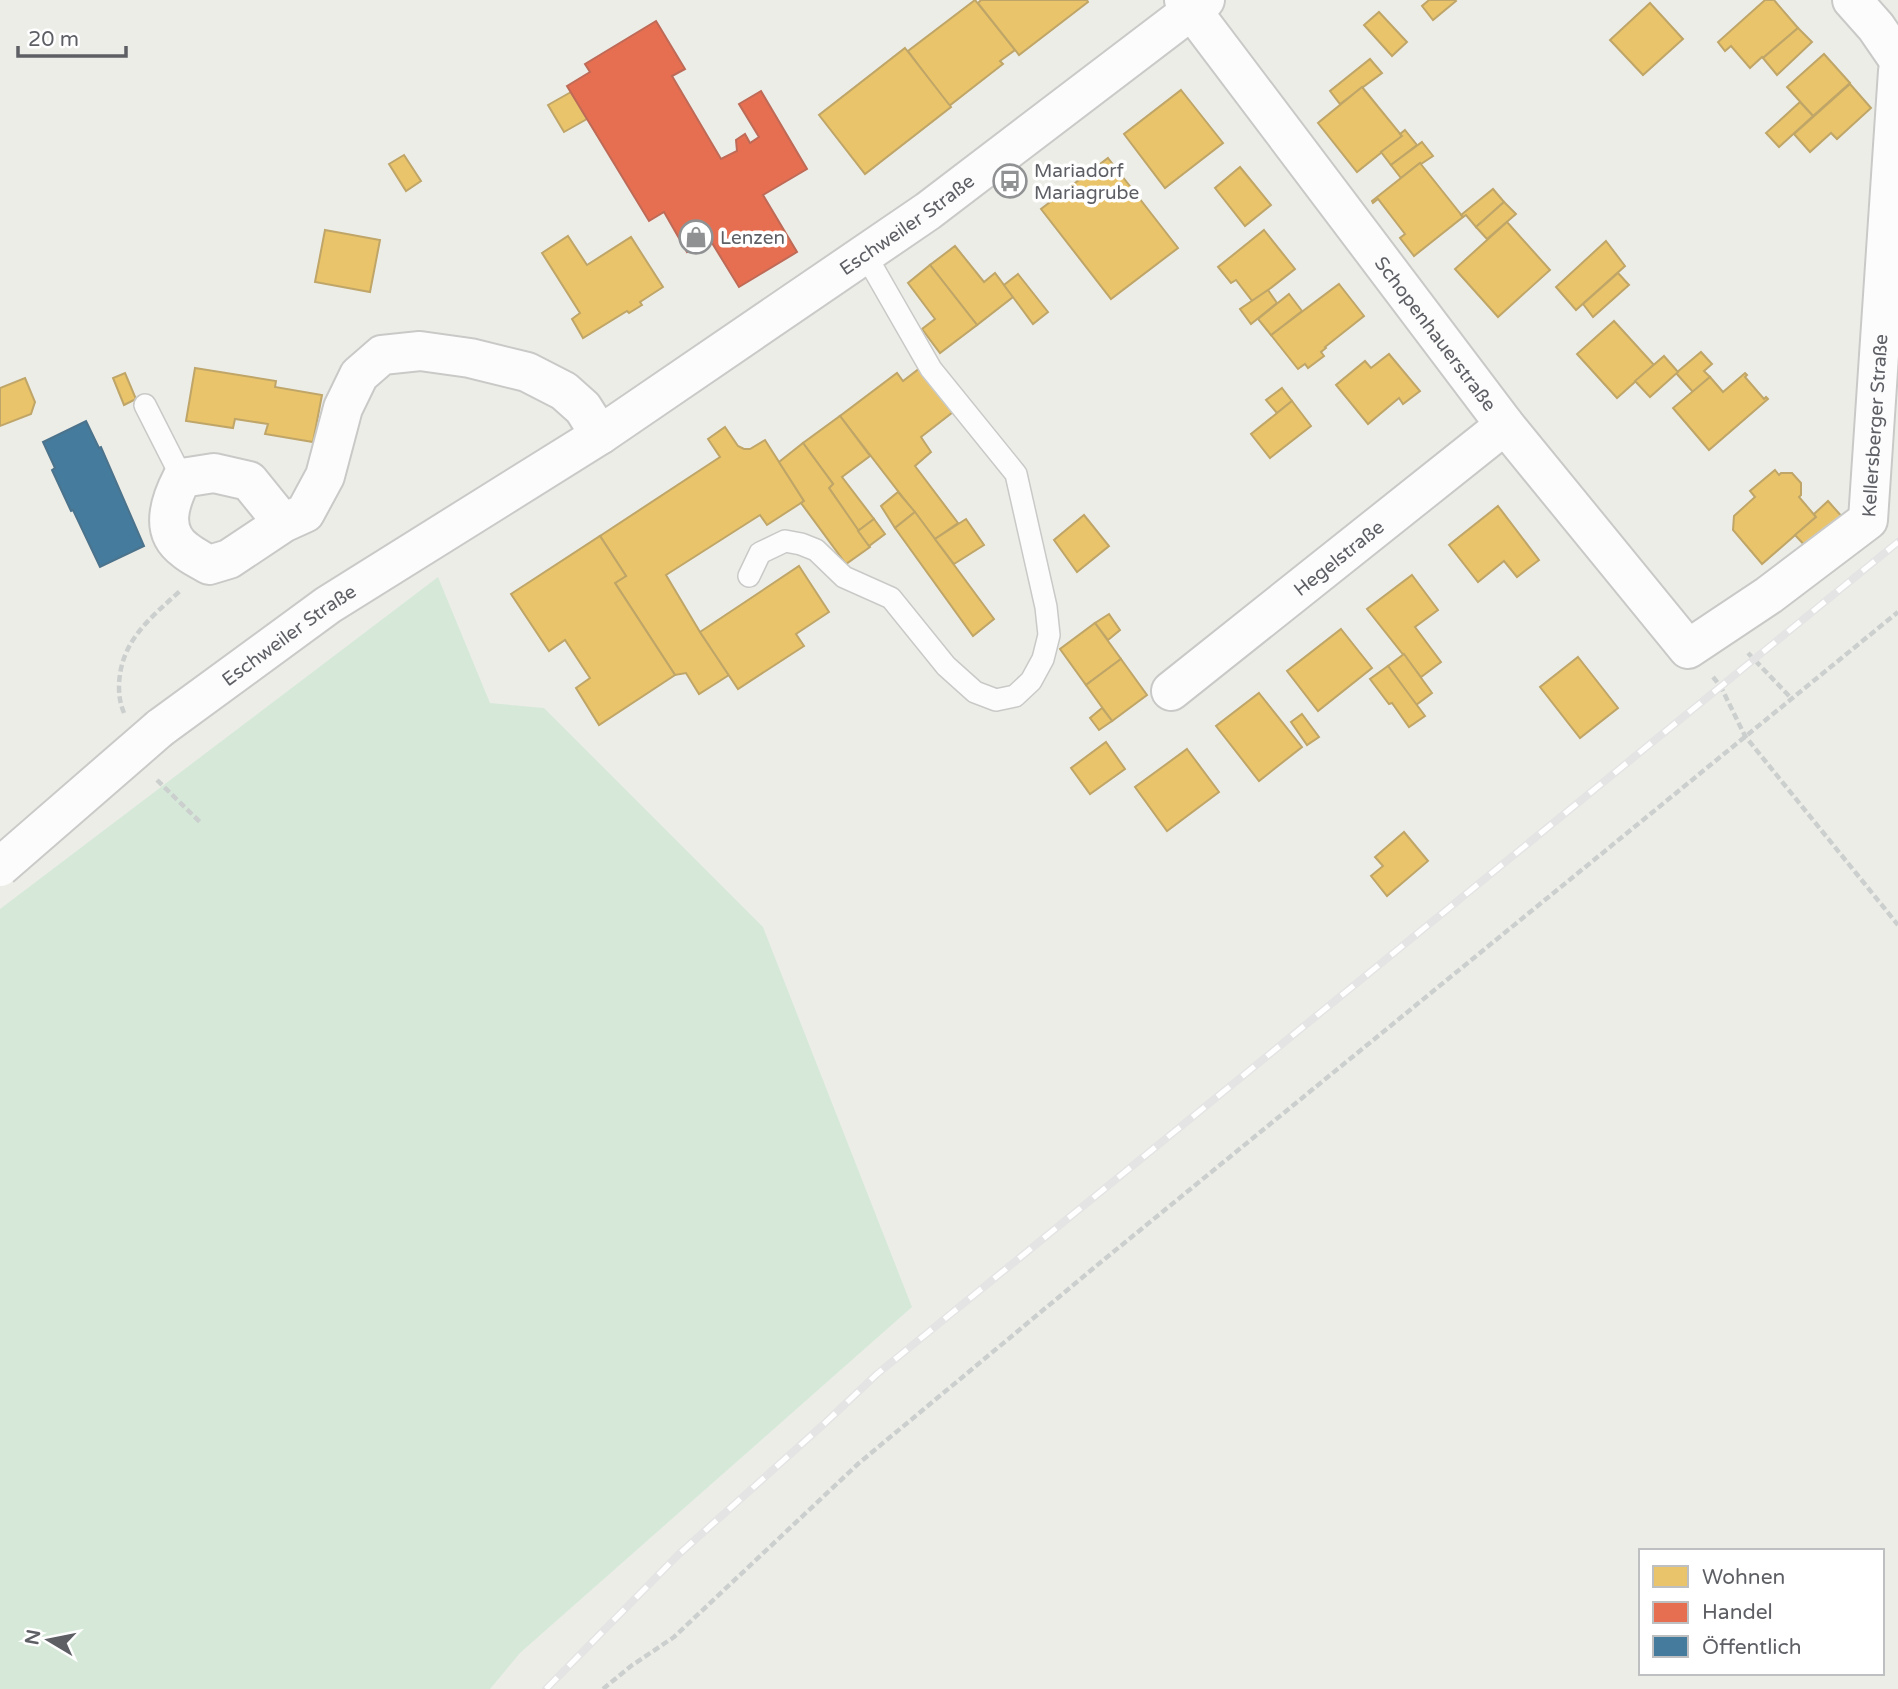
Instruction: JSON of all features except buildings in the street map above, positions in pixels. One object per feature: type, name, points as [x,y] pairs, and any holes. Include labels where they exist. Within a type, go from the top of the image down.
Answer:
[{"type":"street","points":[[1852,0],[1876,27],[1898,59]]},
{"type":"street","name":"Eschweiler Straße","points":[[0,867],[160,728],[328,605],[600,435],[939,203],[1194,3]]},
{"type":"street","name":"Schopenhauerstraße","points":[[1194,3],[1505,425],[1688,649]]},
{"type":"street","name":"Kellersberger Straße","points":[[1688,649],[1769,595],[1868,520],[1898,71]]},
{"type":"street","points":[[283,523],[249,481],[214,472],[182,478],[172,497],[168,527],[182,548],[209,565],[229,559],[283,523],[305,513],[325,476],[343,408],[359,374],[382,355],[420,351],[470,358],[527,372],[564,391],[583,408],[600,435]]},
{"type":"street","name":"Hegelstraße","points":[[1171,691],[1505,425]]},
{"type":"lane","points":[[749,576],[760,553],[785,541],[816,550],[844,577],[891,598],[946,666],[975,692],[996,700],[1015,696],[1031,681],[1043,659],[1049,635],[1046,607],[1016,474],[931,369],[865,254]]},
{"type":"lane","points":[[145,405],[182,478]]},
{"type":"path","points":[[603,1689],[674,1637],[859,1463],[1101,1262],[1898,612]]},
{"type":"path","points":[[1726,624],[1754,660],[1791,698]]},
{"type":"path","points":[[1688,649],[1721,687],[1745,736],[1898,925]]},
{"type":"green space","points":[[438,577],[490,703],[544,708],[763,927],[912,1307],[520,1653],[490,1689],[0,1689],[0,909]]},
{"type":"railway","points":[[546,1689],[678,1555],[877,1374],[1898,542]]},
{"type":"place","name":"Mariadorf Mariagrube","points":[[1010,181]]},
{"type":"place","name":"Lenzen","points":[[696,237]]}]
